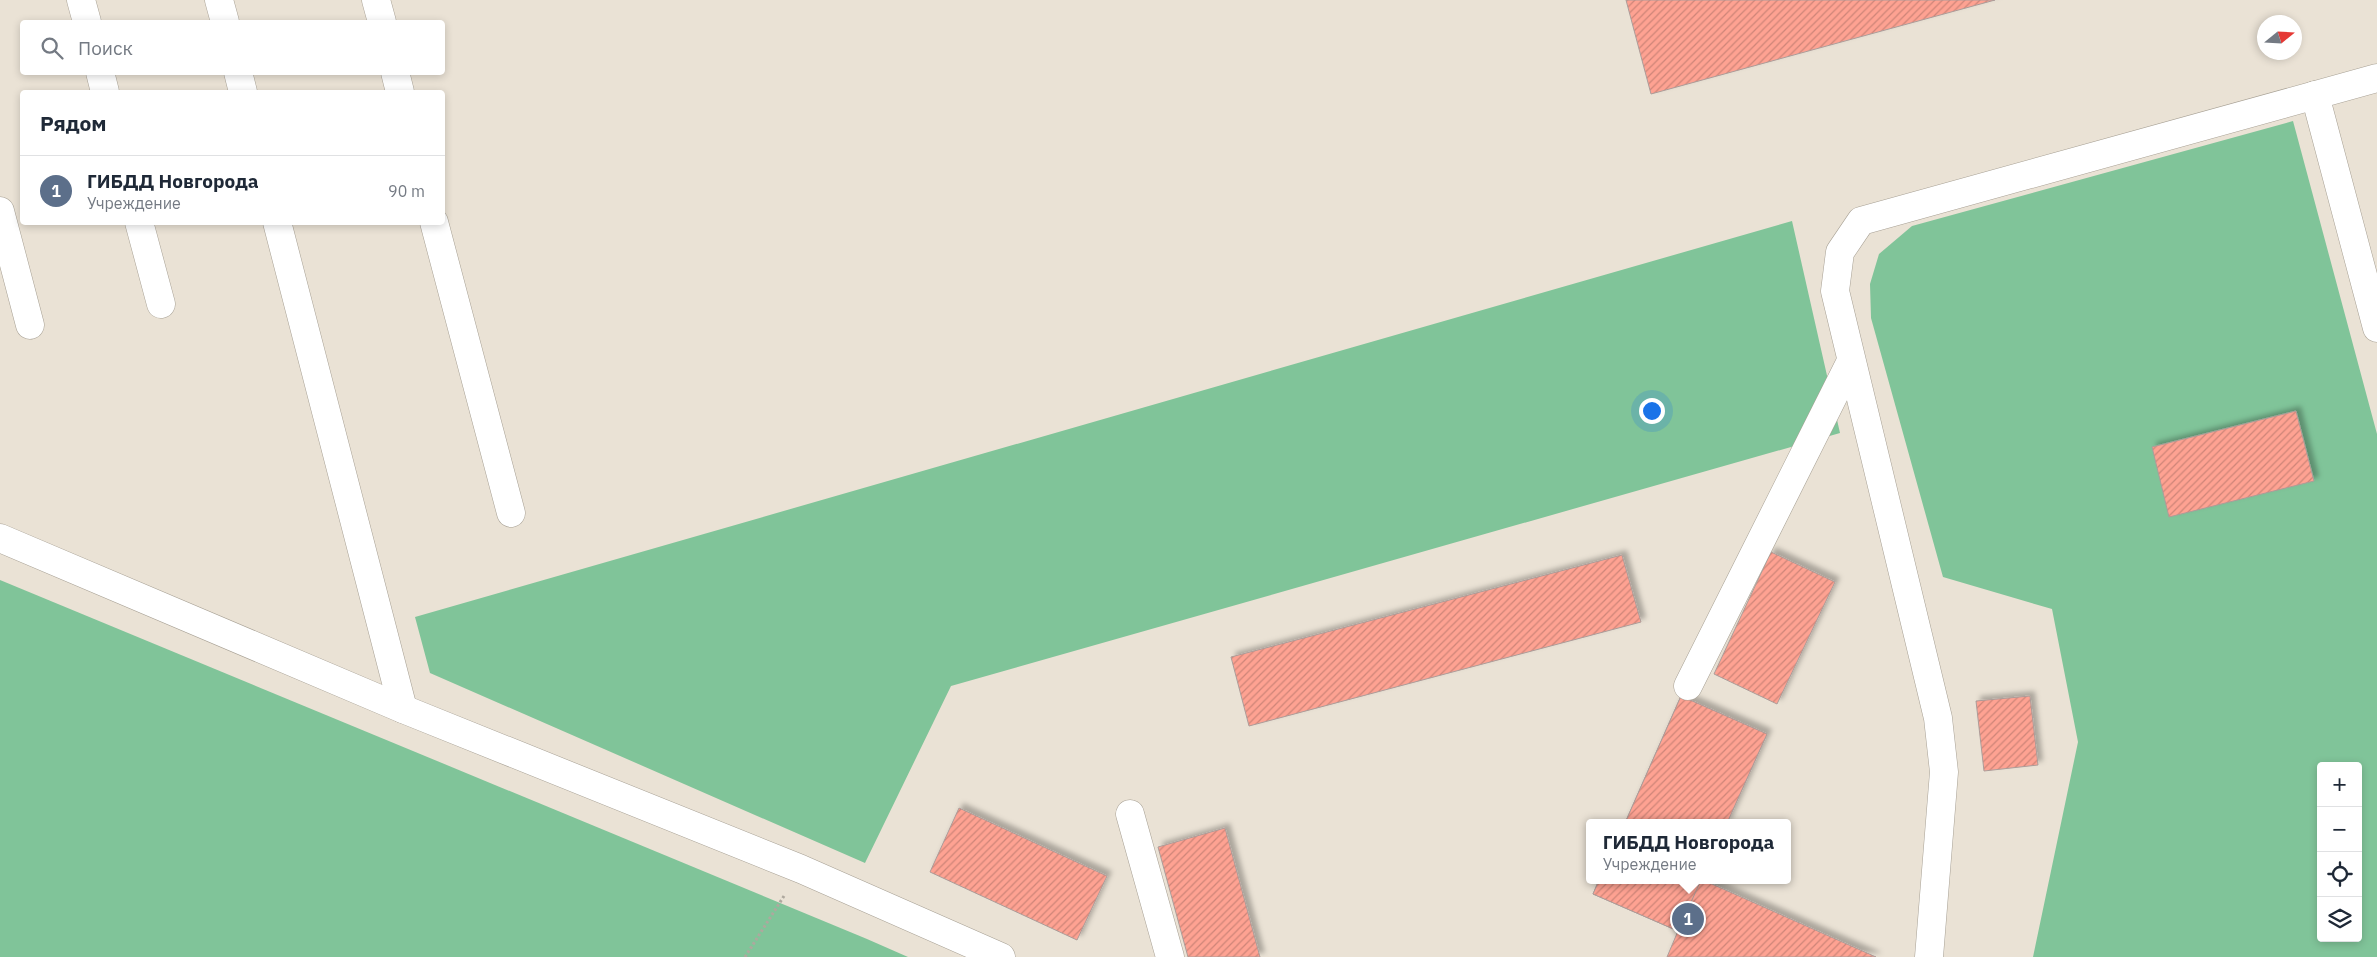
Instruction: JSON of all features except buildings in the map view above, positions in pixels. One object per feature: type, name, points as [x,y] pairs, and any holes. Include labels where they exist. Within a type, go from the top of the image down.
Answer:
[{"type":"street","points":[[81,0],[86,20]]},
{"type":"street","points":[[219,0],[224,20]]},
{"type":"street","points":[[376,0],[381,20]]},
{"type":"street","points":[[101,75],[104,90]]},
{"type":"street","points":[[239,75],[242,90]]},
{"type":"street","points":[[396,75],[400,90]]},
{"type":"street","points":[[1929,957],[1944,772],[1938,718],[1851,361],[1836,291],[1840,252],[1861,220],[2377,78]]},
{"type":"street","points":[[2315,95],[2377,328]]},
{"type":"street","points":[[0,211],[30,325]]},
{"type":"street","points":[[140,225],[161,304]]},
{"type":"street","points":[[278,225],[404,709]]},
{"type":"street","points":[[435,225],[510,514]]},
{"type":"street","points":[[1688,686],[1851,361]]},
{"type":"street","points":[[0,538],[404,709],[801,869],[1001,957]]},
{"type":"street","points":[[1130,814],[1170,957]]},
{"type":"path","points":[[745,957],[801,869]]},
{"type":"green space","points":[[2293,121],[2377,434],[2377,957],[2033,957],[2078,742],[2052,609],[1943,577],[1871,318],[1870,284],[1879,254],[1912,226]]},
{"type":"green space","points":[[1792,221],[1840,433],[951,686],[865,863],[430,673],[415,617]]},
{"type":"green space","points":[[0,580],[867,939],[908,957],[0,957]]},
{"type":"place","name":"ГИБДД Новгорода","points":[[1688,919]]}]
